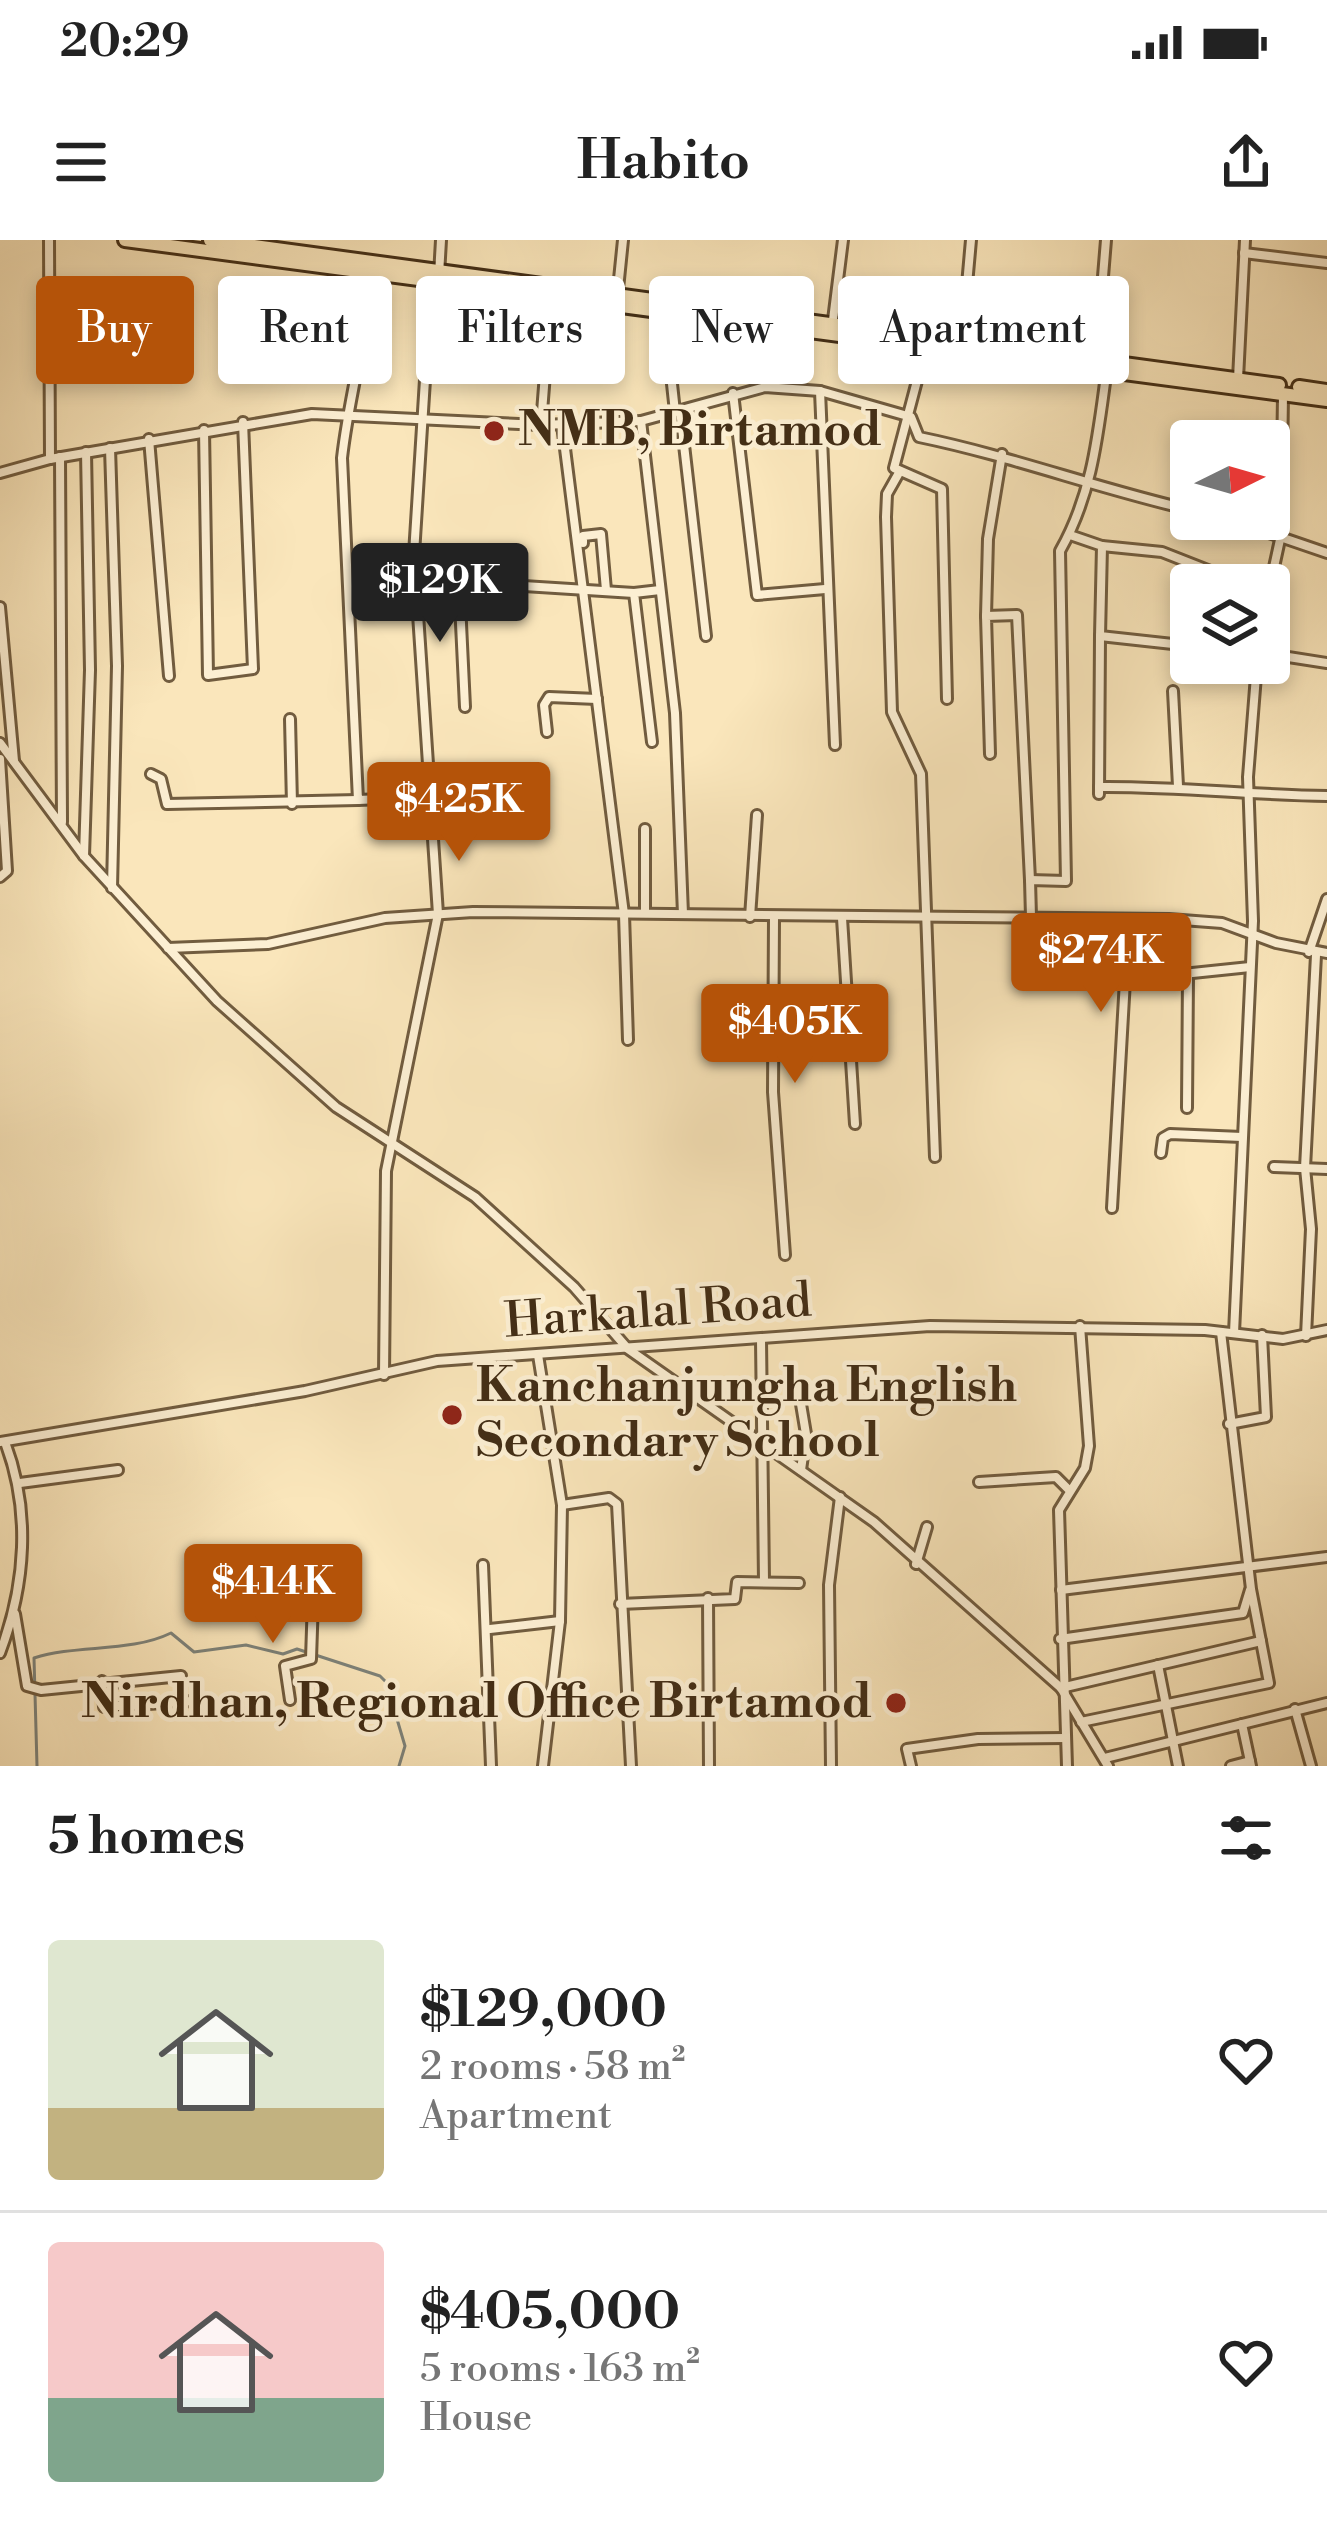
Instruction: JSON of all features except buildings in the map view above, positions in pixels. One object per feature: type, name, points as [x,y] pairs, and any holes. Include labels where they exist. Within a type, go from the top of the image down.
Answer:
[{"type":"main road","points":[[125,240],[422,276]]},
{"type":"main road","points":[[210,240],[297,246],[434,276]]},
{"type":"main road","points":[[625,302],[838,328]]},
{"type":"main road","points":[[1129,368],[1327,396]]},
{"type":"main road","points":[[1238,382],[1282,393],[1327,396]]},
{"type":"street","points":[[49,240],[62,825]]},
{"type":"street","points":[[439,276],[441,240]]},
{"type":"street","points":[[619,276],[622,240]]},
{"type":"street","points":[[832,327],[843,240]]},
{"type":"street","points":[[968,276],[971,240]]},
{"type":"street","points":[[1105,276],[1106,240]]},
{"type":"street","points":[[1238,382],[1245,240]]},
{"type":"street","points":[[1244,253],[1327,263]]},
{"type":"street","points":[[358,800],[342,494],[347,414],[367,339],[372,273]]},
{"type":"street","points":[[384,1375],[391,1141],[438,914],[415,579],[424,384]]},
{"type":"street","points":[[541,425],[544,384]]},
{"type":"street","points":[[673,384],[706,636]]},
{"type":"street","points":[[918,384],[894,468],[942,489],[947,699]]},
{"type":"street","points":[[1030,880],[1061,881],[1066,876],[1060,551],[1088,484],[1099,384]]},
{"type":"street","points":[[0,473],[243,422],[347,414],[421,422],[541,425],[640,421],[765,387],[820,391],[910,417],[919,437],[1002,454],[1088,484],[1170,505]]},
{"type":"street","points":[[820,391],[835,745]]},
{"type":"street","points":[[734,393],[757,595],[825,589]]},
{"type":"street","points":[[1282,393],[1282,420]]},
{"type":"street","points":[[640,421],[683,805],[683,914]]},
{"type":"street","points":[[204,430],[208,675],[253,669],[243,422]]},
{"type":"street","points":[[562,425],[623,914],[628,1040]]},
{"type":"street","points":[[149,439],[169,676]]},
{"type":"street","points":[[110,448],[117,666],[112,888]]},
{"type":"street","points":[[84,856],[90,670],[86,452]]},
{"type":"street","points":[[990,754],[988,539],[1002,454]]},
{"type":"street","points":[[900,471],[887,494],[886,517],[892,712],[921,774],[935,1157]]},
{"type":"street","points":[[583,543],[583,536],[601,534],[606,590]]},
{"type":"street","points":[[1070,535],[1102,546],[1150,550],[1190,564]]},
{"type":"street","points":[[1290,539],[1327,553]]},
{"type":"street","points":[[1102,546],[1099,791],[1178,786],[1327,796]]},
{"type":"street","points":[[415,579],[634,593],[659,590]]},
{"type":"street","points":[[459,582],[465,707]]},
{"type":"street","points":[[634,593],[652,742]]},
{"type":"street","points":[[0,607],[14,761]]},
{"type":"street","points":[[986,616],[1017,616],[1021,621],[1031,917]]},
{"type":"street","points":[[1100,636],[1170,644]]},
{"type":"street","points":[[1290,657],[1327,662]]},
{"type":"street","points":[[1234,1333],[1252,932],[1249,794],[1256,684]]},
{"type":"street","points":[[1173,691],[1178,786]]},
{"type":"street","points":[[547,732],[544,705],[549,697],[597,699]]},
{"type":"street","points":[[290,719],[292,804]]},
{"type":"street","points":[[0,743],[84,856],[217,1001],[336,1107],[475,1197],[525,1240],[628,1349],[840,1498],[1061,1688],[1106,1762],[1327,1703]]},
{"type":"street","points":[[0,758],[7,871],[0,877]]},
{"type":"street","points":[[151,773],[161,778],[167,804],[430,797]]},
{"type":"street","points":[[750,917],[757,815]]},
{"type":"street","points":[[645,913],[646,829]]},
{"type":"street","points":[[1306,1336],[1311,1228],[1305,1168],[1312,1017],[1327,899]]},
{"type":"street","points":[[166,948],[285,941],[385,918],[438,914],[645,913],[1169,919],[1252,932],[1317,953]]},
{"type":"street","points":[[774,918],[773,1092],[785,1255]]},
{"type":"street","points":[[842,918],[855,1124]]},
{"type":"street","points":[[1112,1208],[1125,980],[1250,967]]},
{"type":"street","points":[[1187,1108],[1188,975]]},
{"type":"street","points":[[1312,1017],[1327,1017]]},
{"type":"street","points":[[1162,1153],[1163,1138],[1170,1134],[1242,1137]]},
{"type":"street","points":[[1274,1168],[1327,1169]]},
{"type":"street","name":"Harkalal Road","points":[[2,1442],[384,1375],[437,1361],[930,1326],[1081,1326],[1306,1336],[1327,1330]]},
{"type":"street","points":[[1066,1766],[1060,1510],[1084,1468],[1089,1447],[1081,1326]]},
{"type":"street","points":[[1082,1722],[1269,1683],[1248,1570],[1221,1332]]},
{"type":"street","points":[[1229,1424],[1266,1417],[1262,1335]]},
{"type":"street","points":[[760,1340],[764,1581]]},
{"type":"street","points":[[538,1355],[562,1505],[560,1621],[543,1766]]},
{"type":"street","points":[[800,1398],[806,1434],[801,1470]]},
{"type":"street","points":[[0,1653],[15,1614],[24,1529],[20,1483],[2,1442]]},
{"type":"street","points":[[20,1483],[118,1469]]},
{"type":"street","points":[[979,1482],[1057,1478],[1068,1489]]},
{"type":"street","points":[[562,1505],[609,1498],[617,1504],[631,1766]]},
{"type":"street","points":[[832,1766],[829,1585],[840,1498]]},
{"type":"street","points":[[916,1564],[927,1527]]},
{"type":"street","points":[[1061,1590],[1327,1557]]},
{"type":"street","points":[[484,1565],[490,1628],[491,1766]]},
{"type":"street","points":[[620,1604],[735,1599],[737,1582],[800,1583]]},
{"type":"street","points":[[1060,1639],[1243,1613],[1251,1589]]},
{"type":"street","points":[[708,1598],[709,1766]]},
{"type":"street","points":[[290,1700],[285,1666],[310,1659],[313,1599]]},
{"type":"street","points":[[15,1614],[27,1687],[41,1690],[181,1676]]},
{"type":"street","points":[[490,1628],[560,1621]]},
{"type":"street","points":[[1061,1688],[1261,1642]]},
{"type":"street","points":[[1158,1665],[1178,1766]]},
{"type":"street","points":[[102,1681],[104,1707],[207,1700]]},
{"type":"street","points":[[1294,1709],[1311,1766]]},
{"type":"street","points":[[1232,1766],[1250,1764],[1242,1724]]},
{"type":"street","points":[[910,1766],[907,1749],[978,1738],[1065,1738]]},
{"type":"waterway","points":[[37,1766],[34,1658],[138,1643],[171,1633],[194,1652],[246,1645],[283,1654],[297,1649],[380,1676],[386,1682],[405,1746],[399,1766]]},
{"type":"place","name":"NMB, Birtamod","points":[[494,431]]},
{"type":"place","name":"Kanchanjungha English Secondary School","points":[[452,1415]]},
{"type":"place","name":"Nirdhan, Regional Office Birtamod","points":[[896,1703]]}]
